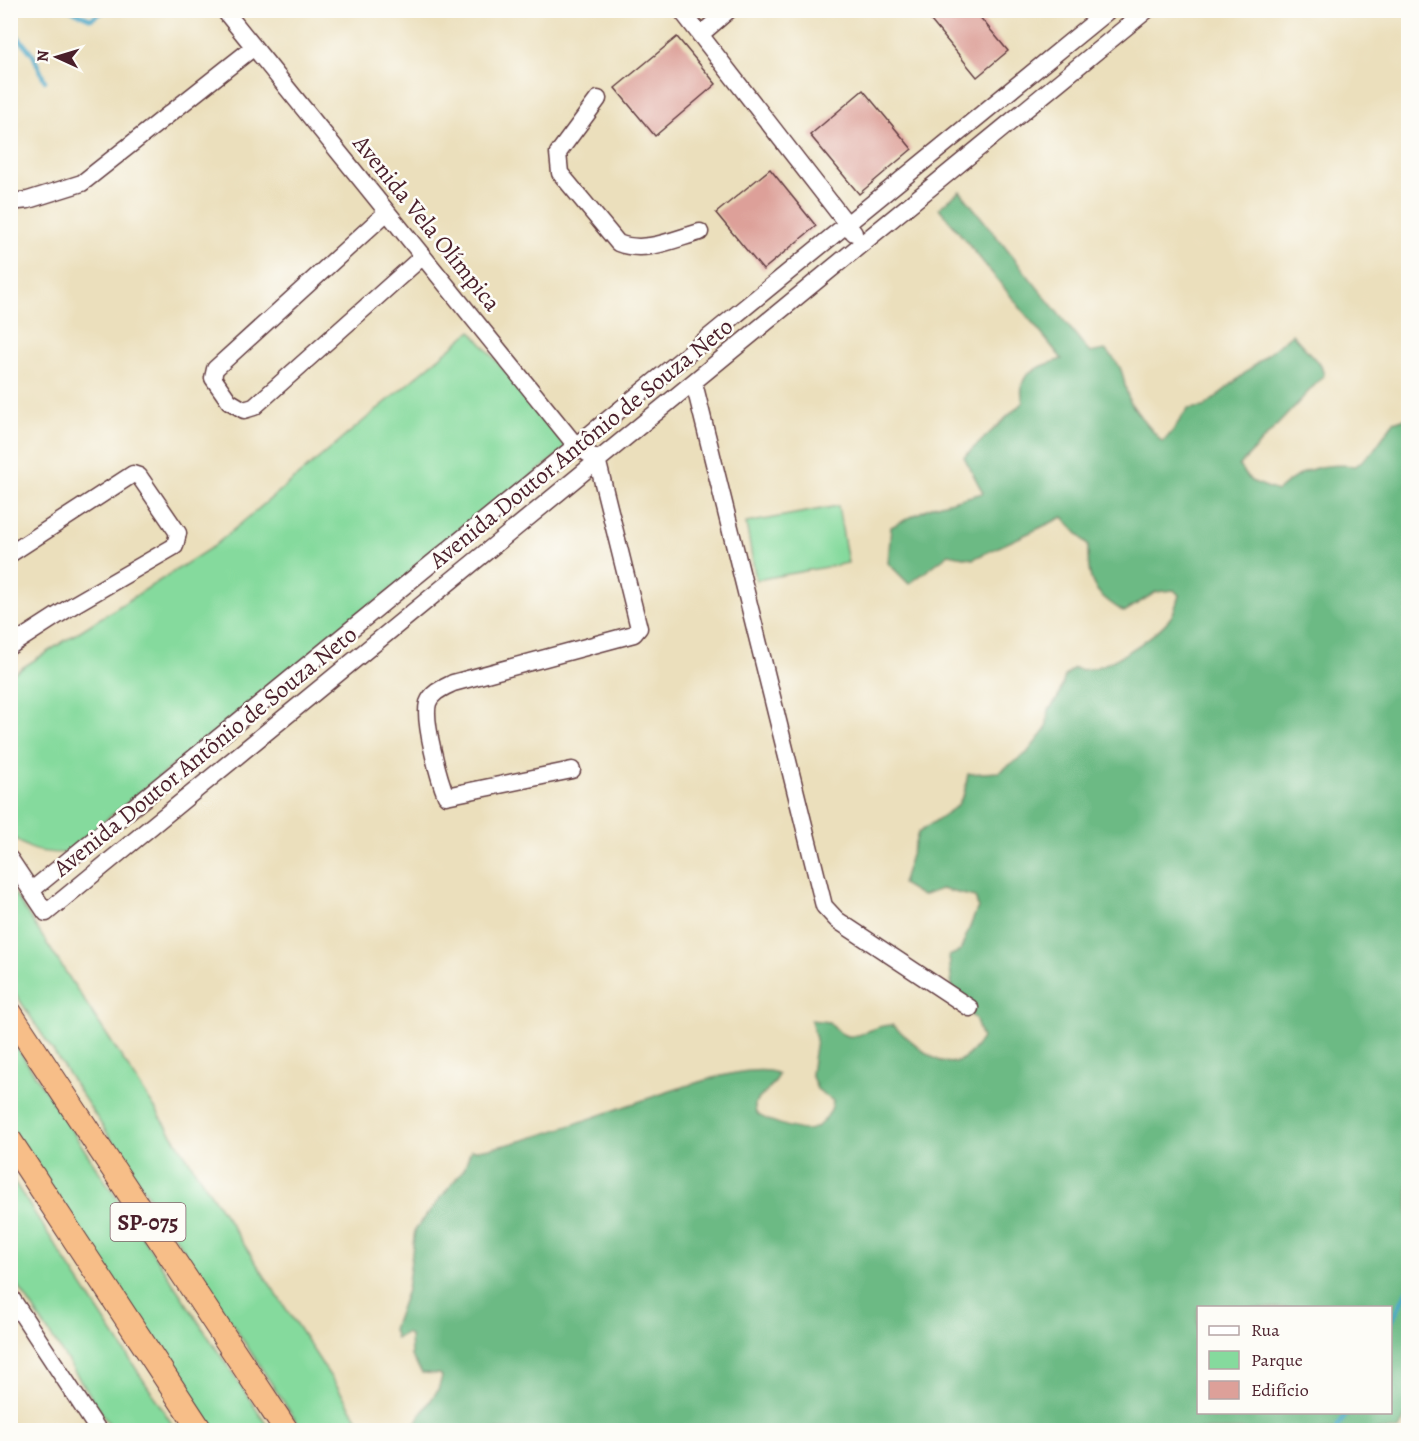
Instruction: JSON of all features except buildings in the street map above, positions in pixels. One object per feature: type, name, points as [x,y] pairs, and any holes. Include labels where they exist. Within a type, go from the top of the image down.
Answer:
[{"type":"highway","name":"SP-075","points":[[10,1013],[286,1431]]},
{"type":"highway","name":"SP-075","points":[[10,1140],[200,1431]]},
{"type":"street","name":"Avenida Vela Olímpica","points":[[224,10],[577,447],[597,459]]},
{"type":"street","points":[[681,10],[861,243]]},
{"type":"street","points":[[700,35],[729,10]]},
{"type":"street","name":"Avenida Doutor Antônio de Souza Neto","points":[[1109,10],[32,890],[46,913],[1147,10]]},
{"type":"street","points":[[10,202],[28,200],[82,183],[254,47]]},
{"type":"street","points":[[598,99],[558,153],[560,173],[618,243],[631,248],[645,248],[700,232]]},
{"type":"street","points":[[387,213],[215,369],[213,378],[230,401],[243,410],[254,407],[423,256]]},
{"type":"street","points":[[754,302],[767,321]]},
{"type":"street","points":[[694,383],[824,906],[837,920],[970,1008]]},
{"type":"street","points":[[572,770],[446,796],[428,722],[428,704],[434,693],[453,683],[634,634],[639,628],[597,459]]},
{"type":"street","points":[[10,554],[133,474],[139,476],[178,533],[175,546],[75,604],[10,646]]},
{"type":"street","points":[[169,780],[185,798]]},
{"type":"street","points":[[10,859],[32,890]]},
{"type":"street","points":[[10,1296],[98,1431]]},
{"type":"green space","points":[[960,191],[1090,353],[1105,350],[1113,358],[1122,371],[1132,405],[1162,442],[1171,434],[1188,409],[1204,407],[1292,334],[1321,366],[1324,375],[1239,466],[1251,481],[1277,491],[1304,472],[1333,465],[1356,466],[1373,451],[1394,422],[1408,417],[1408,1411],[1399,1430],[410,1430],[438,1390],[442,1377],[440,1374],[422,1373],[411,1356],[410,1335],[405,1333],[396,1339],[393,1329],[407,1290],[415,1230],[464,1169],[471,1150],[502,1146],[680,1088],[721,1076],[755,1071],[778,1074],[775,1082],[755,1103],[756,1112],[779,1124],[810,1130],[824,1120],[833,1101],[817,1089],[811,1074],[816,1039],[811,1020],[829,1022],[838,1031],[853,1036],[874,1028],[892,1025],[927,1054],[949,1063],[960,1061],[971,1053],[982,1038],[975,1018],[958,1006],[952,987],[949,956],[960,951],[978,907],[975,897],[941,889],[922,896],[902,884],[918,833],[957,806],[964,794],[968,774],[999,772],[1027,753],[1046,729],[1049,710],[1059,696],[1065,676],[1074,668],[1097,667],[1140,644],[1171,617],[1179,595],[1174,590],[1156,592],[1124,612],[1098,592],[1089,569],[1088,545],[1063,517],[973,559],[949,554],[909,584],[888,563],[891,527],[933,506],[983,493],[964,457],[1023,402],[1021,391],[1026,376],[1038,368],[1062,359],[939,208]]},
{"type":"green space","points":[[471,331],[569,446],[65,853],[35,850],[17,840],[11,834],[11,675],[214,546]]},
{"type":"green space","points":[[838,506],[848,563],[756,580],[746,523]]},
{"type":"green space","points":[[10,887],[365,1430],[302,1430],[11,987]]},
{"type":"green space","points":[[10,1037],[270,1430],[208,1430],[11,1130]]},
{"type":"green space","points":[[10,1177],[176,1430],[113,1430],[11,1275]]},
{"type":"waterway","points":[[70,10],[91,19],[106,10]]},
{"type":"waterway","points":[[10,27],[33,55],[45,81]]},
{"type":"waterway","points":[[1392,1321],[1408,1289]]},
{"type":"waterway","points":[[1336,1430],[1346,1414]]}]
